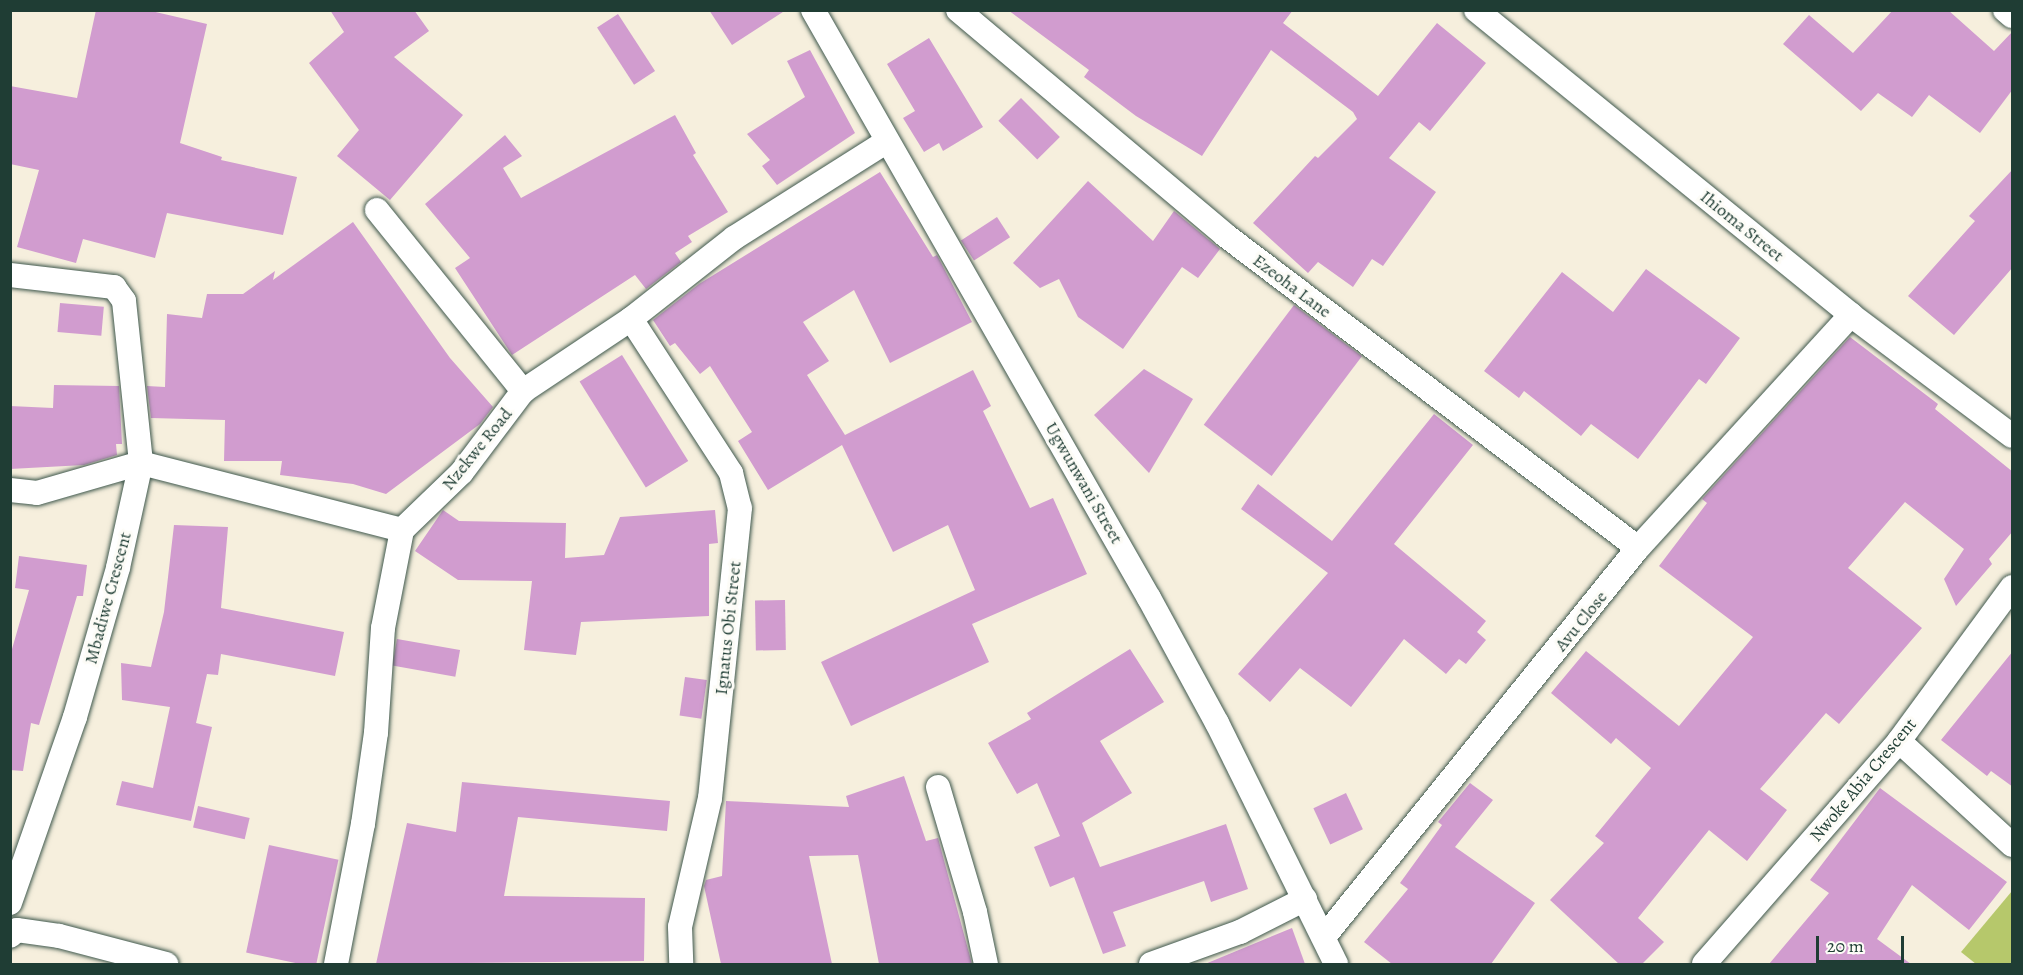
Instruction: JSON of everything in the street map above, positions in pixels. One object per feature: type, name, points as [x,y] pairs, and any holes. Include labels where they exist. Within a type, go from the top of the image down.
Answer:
[{"type":"street","name":"Ugwunwani Street","points":[[813,10],[886,142],[1149,598],[1217,723],[1336,964]]},
{"type":"street","name":"Ezeoha Lane","points":[[958,10],[1225,235],[1638,548]]},
{"type":"street","name":"Ihioma Street","points":[[1476,10],[1851,315],[2013,436]]},
{"type":"street","points":[[2005,10],[2013,16]]},
{"type":"street","name":"Nzekwe Road","points":[[402,530],[462,472],[523,391],[631,319],[734,238],[886,142]]},
{"type":"street","points":[[377,210],[523,391]]},
{"type":"street","name":"Mbadiwe Crescent","points":[[10,275],[114,287],[124,301],[131,337],[141,463],[118,568],[85,682],[10,903]]},
{"type":"street","name":"Avu Close","points":[[1324,937],[1638,548],[1851,315]]},
{"type":"street","name":"Ignatus Obi Street","points":[[631,319],[731,473],[740,508],[710,798],[681,927],[681,964]]},
{"type":"street","points":[[10,490],[37,493],[141,463],[402,530],[383,628],[376,733],[363,824],[336,964]]},
{"type":"street","name":"Nwoke Abia Crescent","points":[[1704,964],[1899,741],[2013,587]]},
{"type":"street","points":[[1899,741],[2013,844]]},
{"type":"street","points":[[938,787],[975,912],[986,964]]},
{"type":"street","points":[[1151,964],[1240,932],[1305,899]]},
{"type":"street","points":[[10,936],[17,930],[59,936],[166,964]]},
{"type":"green space","points":[[2012,891],[2012,964],[1976,964],[1961,952]]},
{"type":"building","points":[[96,10],[147,10],[207,24],[180,143],[222,157],[221,160],[297,177],[283,235],[167,213],[155,258],[83,239],[76,263],[17,247],[39,170],[10,164],[10,86],[77,98]]},
{"type":"building","points":[[330,10],[414,10],[429,31],[394,57],[463,115],[390,200],[337,156],[359,130],[309,63],[344,32]]},
{"type":"building","points":[[709,10],[786,10],[732,45]]},
{"type":"building","points":[[1008,10],[1293,10],[1283,23],[1378,96],[1437,23],[1486,63],[1430,131],[1419,122],[1389,158],[1436,192],[1383,266],[1372,259],[1353,287],[1318,262],[1308,273],[1253,223],[1315,156],[1318,158],[1357,119],[1353,112],[1271,50],[1202,156],[1136,116],[1084,77],[1089,70]]},
{"type":"building","points":[[1893,10],[1948,10],[1994,51],[2013,31],[2013,89],[1980,133],[1929,95],[1912,117],[1878,93],[1861,111],[1783,44],[1809,15],[1853,53]]},
{"type":"building","points":[[618,14],[655,71],[634,85],[597,28]]},
{"type":"building","points":[[929,38],[983,127],[943,151],[939,143],[924,152],[903,118],[915,111],[887,64]]},
{"type":"building","points":[[810,50],[855,133],[777,185],[762,166],[770,160],[747,134],[805,97],[787,61]]},
{"type":"building","points":[[1021,98],[1060,137],[1037,160],[998,121]]},
{"type":"building","points":[[675,115],[696,153],[693,155],[728,212],[688,236],[692,242],[675,253],[681,262],[646,289],[635,275],[512,355],[455,268],[470,258],[425,204],[505,135],[522,156],[503,168],[521,198]]},
{"type":"building","points":[[2013,169],[2013,267],[1954,335],[1908,296],[1975,221],[1969,216]]},
{"type":"building","points":[[880,172],[933,257],[937,255],[972,322],[890,363],[854,290],[803,322],[829,361],[807,375],[845,435],[973,370],[991,406],[983,411],[1030,508],[1053,498],[1087,574],[972,624],[989,662],[851,726],[821,662],[975,590],[948,525],[893,552],[842,445],[768,490],[738,441],[752,432],[710,366],[700,374],[675,343],[670,346],[653,320],[699,284]]},
{"type":"building","points":[[1088,181],[1153,241],[1174,211],[1220,249],[1198,278],[1182,267],[1123,349],[1078,317],[1059,279],[1040,288],[1013,263]]},
{"type":"building","points":[[997,217],[1010,237],[974,261],[961,240]]},
{"type":"building","points":[[353,222],[450,358],[493,407],[480,424],[386,494],[353,484],[280,475],[282,461],[224,461],[225,420],[151,418],[147,386],[165,387],[167,314],[202,318],[207,294],[243,294],[275,271],[273,280]]},
{"type":"building","points":[[1646,269],[1740,338],[1706,384],[1699,379],[1638,459],[1591,424],[1581,436],[1524,391],[1519,398],[1484,371],[1562,272],[1613,312]]},
{"type":"building","points":[[60,303],[104,307],[101,336],[57,332]]},
{"type":"building","points":[[1294,305],[1362,356],[1272,476],[1204,425]]},
{"type":"building","points":[[1850,337],[1938,404],[1935,409],[2013,472],[2013,531],[1989,559],[1992,564],[1956,606],[1944,579],[1964,549],[1905,502],[1848,568],[1922,628],[1839,724],[1826,713],[1760,789],[1787,810],[1747,861],[1709,830],[1638,918],[1664,942],[1642,964],[1619,964],[1550,900],[1604,843],[1595,836],[1651,768],[1616,738],[1611,744],[1551,693],[1586,651],[1679,726],[1753,637],[1659,566],[1707,503],[1702,499]]},
{"type":"building","points":[[622,355],[688,461],[646,488],[580,381]]},
{"type":"building","points":[[1144,369],[1193,399],[1149,473],[1094,415]]},
{"type":"building","points":[[54,385],[119,386],[122,444],[116,444],[117,455],[84,465],[10,469],[10,406],[53,408]]},
{"type":"building","points":[[1434,414],[1473,445],[1394,544],[1486,621],[1477,632],[1486,640],[1466,664],[1459,659],[1446,674],[1404,639],[1351,707],[1300,668],[1270,702],[1238,674],[1328,573],[1241,509],[1258,484],[1332,541]]},
{"type":"building","points":[[443,510],[459,521],[566,523],[565,558],[604,555],[620,517],[715,510],[718,543],[709,544],[709,616],[581,622],[576,655],[524,650],[532,581],[458,580],[415,551]]},
{"type":"building","points":[[174,525],[228,527],[221,608],[344,632],[335,676],[221,654],[218,675],[207,674],[196,723],[212,727],[191,821],[116,805],[122,781],[153,788],[170,707],[122,700],[121,663],[151,667],[164,612]]},
{"type":"building","points":[[19,556],[87,565],[83,596],[77,596],[39,725],[31,723],[23,771],[10,770],[10,656],[29,590],[15,588]]},
{"type":"building","points":[[785,600],[786,650],[756,651],[755,601]]},
{"type":"building","points":[[397,639],[460,650],[455,677],[392,666]]},
{"type":"building","points":[[1130,649],[1164,702],[1100,741],[1132,793],[1082,823],[1100,867],[1226,824],[1248,889],[1211,902],[1204,881],[1113,912],[1126,946],[1103,954],[1074,877],[1050,887],[1034,847],[1060,836],[1037,783],[1017,794],[988,743],[1031,719],[1027,713]]},
{"type":"building","points":[[2013,651],[2013,787],[1991,771],[1987,776],[1941,740]]},
{"type":"building","points":[[685,677],[707,680],[701,719],[680,716]]},
{"type":"building","points":[[904,776],[926,841],[938,838],[972,964],[879,964],[858,855],[809,856],[832,964],[721,964],[704,886],[706,880],[722,876],[726,801],[849,807],[846,796]]},
{"type":"building","points":[[462,782],[670,801],[667,831],[518,817],[504,896],[645,898],[644,961],[376,964],[407,823],[456,832]]},
{"type":"building","points":[[1470,783],[1493,800],[1455,847],[1535,903],[1491,964],[1392,964],[1364,942],[1408,889],[1400,883],[1442,825],[1438,822]]},
{"type":"building","points":[[1880,788],[2007,882],[1969,930],[1912,885],[1877,939],[1911,964],[1769,964],[1829,893],[1810,880]]},
{"type":"building","points":[[1346,793],[1363,829],[1330,844],[1313,808]]},
{"type":"building","points":[[198,806],[250,818],[245,839],[193,827]]},
{"type":"building","points":[[269,845],[338,860],[316,964],[300,964],[246,953]]},
{"type":"building","points":[[1292,928],[1305,964],[1205,964]]}]
